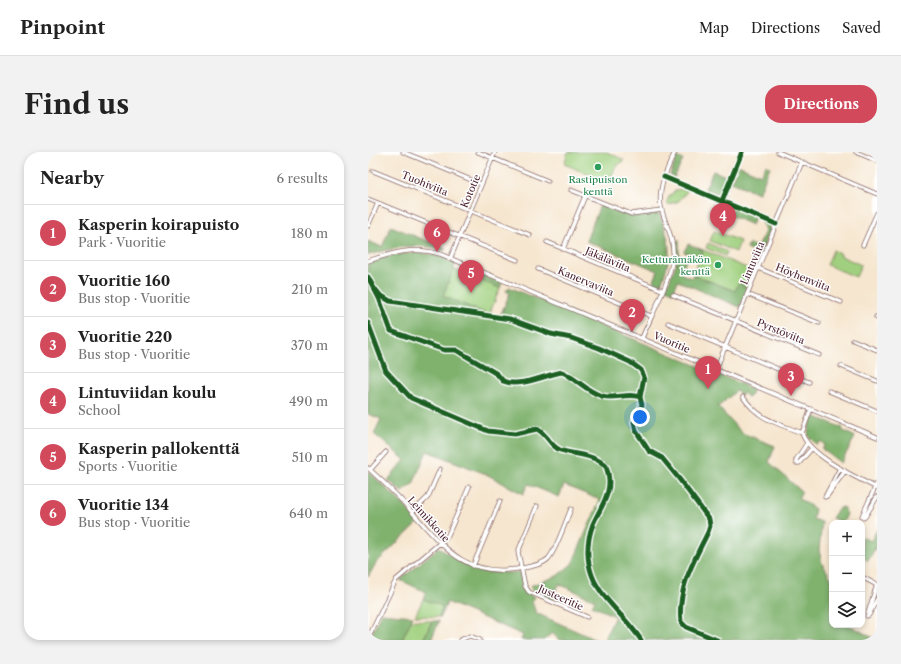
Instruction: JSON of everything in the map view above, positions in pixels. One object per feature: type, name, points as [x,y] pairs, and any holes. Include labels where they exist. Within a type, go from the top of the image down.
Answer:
[{"type":"street","points":[[403,152],[481,184]]},
{"type":"street","points":[[478,152],[548,181]]},
{"type":"street","name":"Kototie","points":[[450,259],[495,152]]},
{"type":"street","points":[[642,338],[671,268],[673,254],[670,236],[662,210],[662,185],[675,152]]},
{"type":"street","points":[[778,152],[877,194]]},
{"type":"street","points":[[856,152],[877,161]]},
{"type":"street","name":"Lintuviita","points":[[716,369],[802,162]]},
{"type":"street","name":"Tuohiviita","points":[[373,170],[530,235]]},
{"type":"street","points":[[572,190],[631,214],[662,210]]},
{"type":"street","points":[[563,249],[585,196]]},
{"type":"street","points":[[368,199],[517,260]]},
{"type":"street","points":[[368,226],[378,204]]},
{"type":"street","points":[[863,245],[877,212]]},
{"type":"street","name":"Jäkäläviita","points":[[547,242],[662,290]]},
{"type":"street","name":"Vuoritie","points":[[368,261],[398,252],[419,250],[429,251],[877,436]]},
{"type":"street","name":"Höyhenviita","points":[[758,268],[841,302]]},
{"type":"street","name":"Kanervaviita","points":[[538,269],[651,316]]},
{"type":"street","points":[[747,294],[819,323]]},
{"type":"street","name":"Pyrstöviita","points":[[673,295],[819,355]]},
{"type":"street","points":[[668,323],[809,382]]},
{"type":"street","points":[[853,340],[877,350]]},
{"type":"street","points":[[841,366],[877,380]]},
{"type":"street","points":[[829,391],[877,411]]},
{"type":"street","points":[[743,397],[760,416],[802,433],[807,443],[812,448],[840,468],[876,488]]},
{"type":"street","points":[[802,433],[811,409]]},
{"type":"street","points":[[807,443],[796,460],[796,463],[799,463],[812,448]]},
{"type":"street","points":[[369,469],[386,452]]},
{"type":"street","points":[[840,468],[824,497],[827,496],[845,471]]},
{"type":"street","name":"Leimikkotie","points":[[369,469],[394,491],[448,552],[473,566],[498,570],[521,568],[534,566],[549,558],[571,509]]},
{"type":"street","points":[[413,512],[424,502],[440,469]]},
{"type":"street","points":[[877,483],[863,518],[877,497]]},
{"type":"street","points":[[368,639],[396,580],[447,537],[469,488]]},
{"type":"street","points":[[473,566],[500,501]]},
{"type":"street","name":"Justeeritie","points":[[537,506],[519,548],[525,586],[529,592],[587,617]]},
{"type":"street","points":[[865,578],[877,584],[867,616],[877,600]]},
{"type":"street","points":[[460,640],[470,636],[480,640]]},
{"type":"green space","points":[[568,152],[607,152],[624,160],[615,168],[609,183],[564,164]]},
{"type":"green space","points":[[677,157],[683,160],[674,178],[670,175]]},
{"type":"green space","points":[[738,165],[761,175],[766,165],[770,167],[759,193],[731,182]]},
{"type":"green space","points":[[713,171],[731,178],[723,196],[705,189]]},
{"type":"green space","points":[[678,189],[688,190],[679,201],[671,203],[670,205],[666,203],[670,195]]},
{"type":"green space","points":[[600,205],[616,212],[635,216],[659,213],[666,233],[669,248],[669,256],[661,284],[659,285],[653,283],[658,271],[586,241]]},
{"type":"green space","points":[[728,205],[755,217],[752,225],[725,213]]},
{"type":"green space","points":[[762,219],[770,222],[769,225],[771,228],[760,255],[747,249],[749,244],[758,247],[766,229],[763,226]]},
{"type":"green space","points":[[391,226],[446,249],[444,251],[425,246],[415,246],[387,250],[368,255],[368,241],[382,247]]},
{"type":"green space","points":[[714,231],[740,241],[736,252],[710,241]]},
{"type":"green space","points":[[679,240],[679,255],[686,259],[682,274],[691,278],[693,275],[735,291],[739,282],[743,284],[742,286],[748,288],[740,307],[678,281],[673,292],[666,289],[676,264],[675,241]]},
{"type":"green space","points":[[708,243],[727,252],[725,256],[706,248]]},
{"type":"green space","points":[[688,244],[703,250],[699,258],[684,252]]},
{"type":"green space","name":"Ketturämäkön kenttä","points":[[703,250],[754,271],[748,288],[742,286],[735,291],[693,275]]},
{"type":"green space","points":[[833,250],[841,254],[841,256],[861,265],[856,277],[827,265]]},
{"type":"green space","points":[[418,252],[438,256],[456,263],[443,296],[489,315],[500,316],[510,293],[506,291],[509,287],[753,389],[749,398],[744,393],[741,395],[736,391],[718,407],[742,433],[775,446],[769,462],[802,492],[798,498],[815,509],[813,519],[822,522],[819,550],[822,563],[829,575],[829,628],[855,628],[877,640],[604,640],[615,616],[592,606],[595,600],[559,584],[552,600],[533,592],[530,586],[557,576],[572,564],[600,500],[564,485],[559,497],[528,484],[523,494],[486,474],[427,451],[413,484],[402,492],[388,480],[405,460],[374,434],[381,419],[368,414],[368,263],[394,255]]},
{"type":"green space","points":[[453,269],[500,288],[489,315],[442,296]]},
{"type":"green space","points":[[461,272],[475,272],[502,283],[500,288]]},
{"type":"green space","points":[[813,417],[843,428],[842,430],[855,437],[841,463],[822,449],[825,445],[820,441],[817,445],[808,436],[809,427]]},
{"type":"green space","points":[[368,471],[402,503],[419,522],[376,563],[368,577]]},
{"type":"green space","points":[[843,507],[847,514],[844,520],[836,520],[832,518],[838,509]]},
{"type":"green space","points":[[877,530],[877,545],[868,561],[865,558],[865,538],[871,541]]},
{"type":"green space","points":[[439,547],[458,560],[476,568],[486,571],[508,573],[520,572],[525,589],[534,597],[532,602],[536,613],[596,640],[559,640],[552,633],[544,640],[521,640],[523,635],[447,602],[441,617],[439,617],[442,606],[423,599],[426,592],[400,580]]},
{"type":"green space","points":[[423,599],[443,606],[439,617],[415,616]]},
{"type":"green space","points":[[381,613],[413,616],[402,640],[369,640]]},
{"type":"green space","points":[[411,620],[432,621],[423,640],[402,640]]},
{"type":"green space","points":[[432,621],[439,621],[431,640],[423,640]]},
{"type":"cycle path","points":[[722,201],[742,152]]},
{"type":"cycle path","points":[[664,177],[776,224]]},
{"type":"cycle path","points":[[368,277],[379,298],[391,331],[444,350],[456,350],[497,374],[503,381],[510,383],[525,382],[562,372],[591,391],[602,396],[612,397],[631,395],[640,397]]},
{"type":"cycle path","points":[[376,290],[380,295],[390,301],[510,319],[551,334],[571,338],[599,348],[630,362],[641,370],[644,377],[640,397],[642,405],[634,422],[636,431],[649,451],[662,458],[709,519],[710,526],[708,532],[692,565],[684,587],[680,610],[681,622],[686,627],[717,640]]},
{"type":"cycle path","points":[[368,323],[386,371],[411,398],[488,431],[515,434],[537,429],[560,450],[596,459],[606,466],[609,482],[608,490],[589,536],[588,556],[590,569],[601,592],[641,640]]},
{"type":"place","name":"Rastipuiston kenttä","points":[[598,167]]},
{"type":"place","name":"Lintuviidan koulu","points":[[723,236]]},
{"type":"place","name":"Vuoritie 134","points":[[437,252]]},
{"type":"place","name":"Ketturämäkön kenttä","points":[[718,265]]},
{"type":"place","name":"Kasperin pallokenttä","points":[[471,293]]},
{"type":"place","name":"Vuoritie 160","points":[[632,332]]},
{"type":"place","name":"Kasperin koirapuisto","points":[[708,389]]},
{"type":"place","name":"Vuoritie 220","points":[[791,396]]}]
